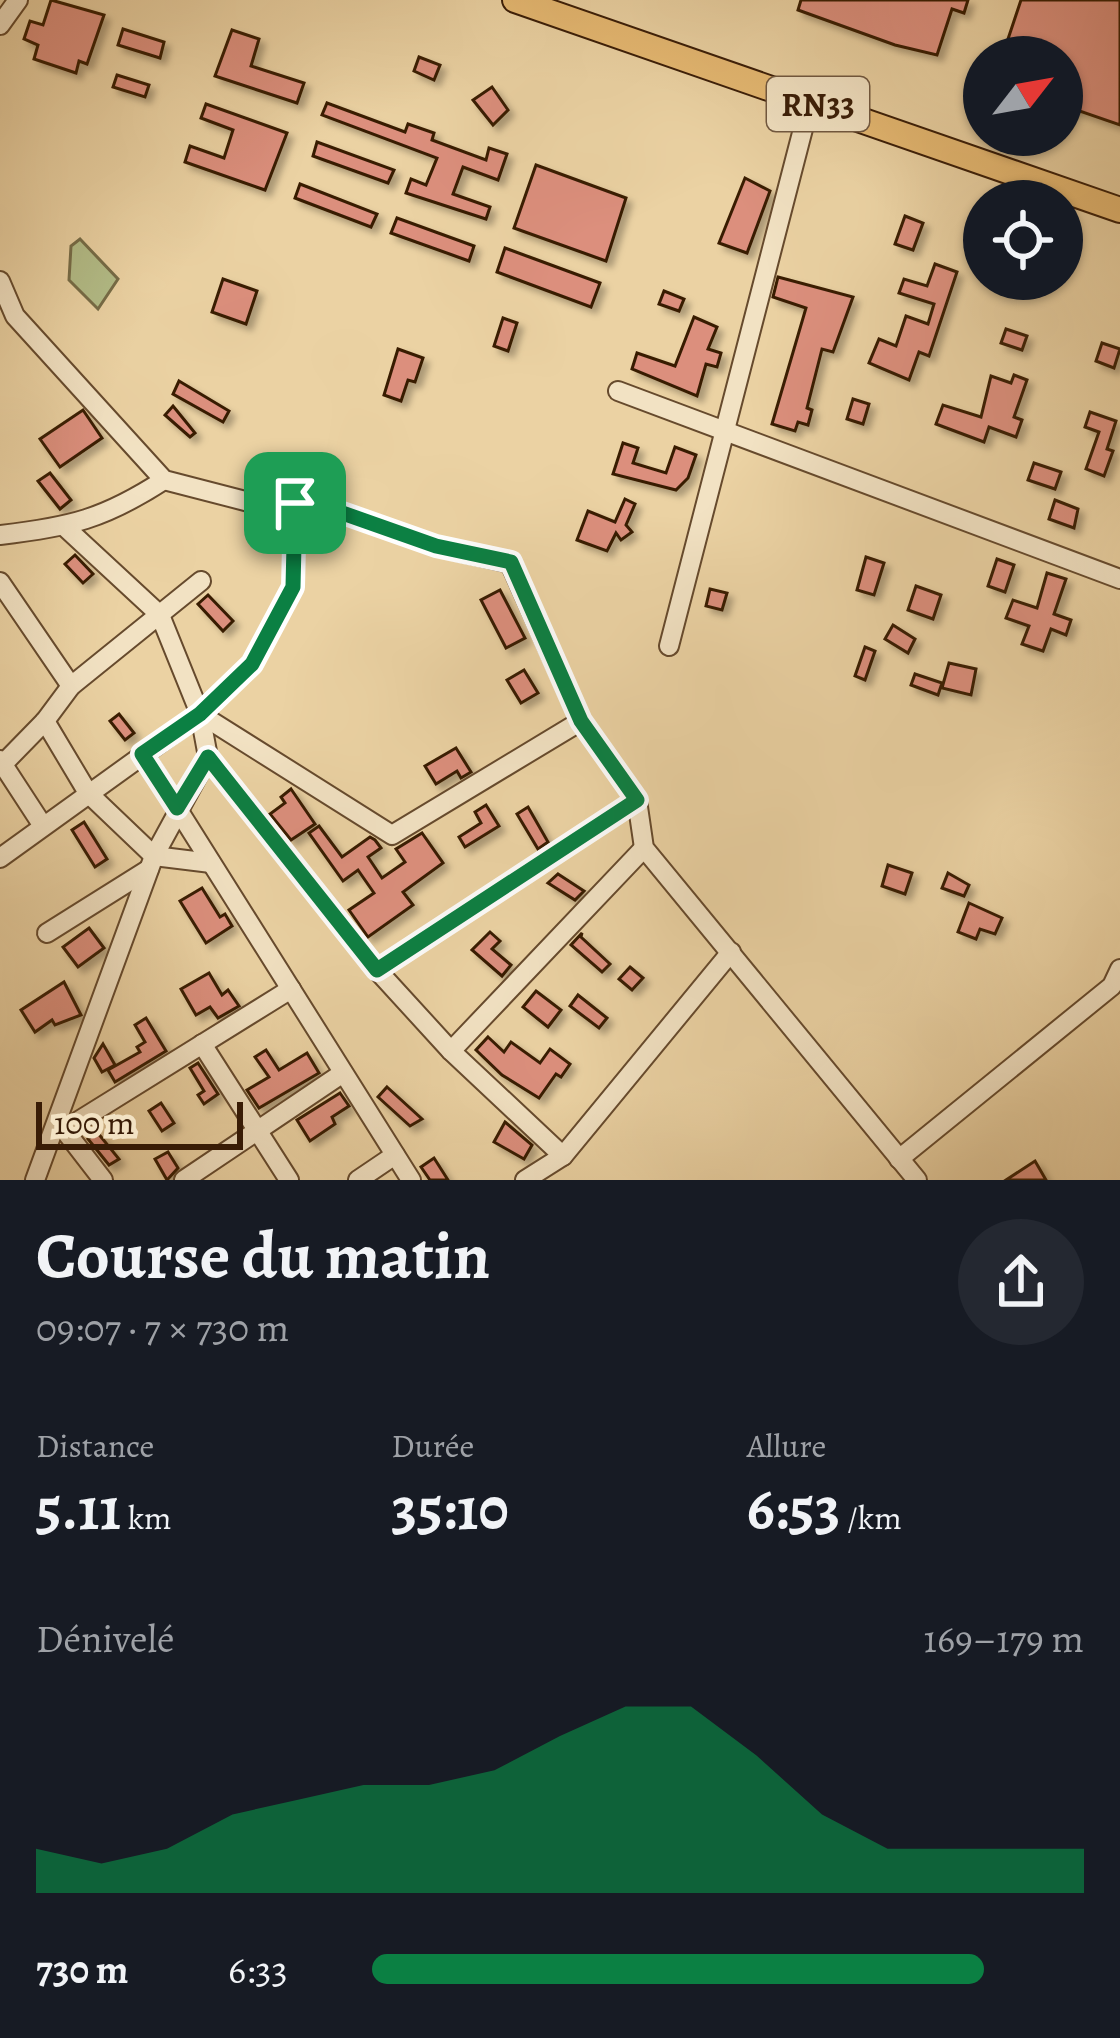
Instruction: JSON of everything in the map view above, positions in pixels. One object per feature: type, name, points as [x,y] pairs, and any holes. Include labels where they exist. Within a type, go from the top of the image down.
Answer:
[{"type":"main road","name":"RN33","points":[[515,0],[1120,210]]},
{"type":"street","points":[[0,26],[18,0]]},
{"type":"street","points":[[669,646],[810,101]]},
{"type":"street","points":[[0,281],[8,321],[164,480],[249,502],[314,503],[436,546],[511,562],[581,721],[637,800],[644,848],[916,1180]]},
{"type":"street","points":[[618,391],[1120,579]]},
{"type":"street","points":[[0,535],[66,528],[120,508],[164,480]]},
{"type":"street","points":[[0,858],[200,714],[252,664],[293,587],[295,503]]},
{"type":"street","points":[[66,528],[160,615],[200,714],[208,757],[377,970],[451,1051],[563,1156]]},
{"type":"street","points":[[43,826],[2,762],[45,721],[71,686],[201,581]]},
{"type":"street","points":[[0,582],[71,686]]},
{"type":"street","points":[[200,714],[392,836],[581,721]]},
{"type":"street","points":[[45,721],[88,794],[152,862]]},
{"type":"street","points":[[142,754],[411,1180]]},
{"type":"street","points":[[35,1180],[60,1125],[152,862],[208,757]]},
{"type":"street","points":[[377,970],[637,800]]},
{"type":"street","points":[[451,1051],[644,848]]},
{"type":"street","points":[[47,933],[152,862],[211,863]]},
{"type":"street","points":[[525,1180],[563,1156],[731,952]]},
{"type":"street","points":[[899,1159],[1112,986],[1120,969]]},
{"type":"street","points":[[60,1125],[291,989]]},
{"type":"street","points":[[202,1044],[289,1180]]},
{"type":"street","points":[[184,1180],[343,1073]]},
{"type":"street","points":[[60,1125],[103,1180]]},
{"type":"street","points":[[358,1180],[395,1154]]},
{"type":"green space","points":[[80,239],[118,279],[98,309],[69,280],[71,246]]},
{"type":"building","points":[[51,0],[104,15],[87,64],[79,61],[76,73],[34,59],[38,45],[24,39],[30,21],[43,25]]},
{"type":"building","points":[[801,0],[968,0],[964,13],[952,9],[937,55],[798,10]]},
{"type":"building","points":[[1021,0],[1120,0],[1120,125],[1083,112],[1083,36],[1009,36]]},
{"type":"building","points":[[123,29],[164,42],[160,58],[118,45]]},
{"type":"building","points":[[232,30],[259,39],[251,66],[304,83],[297,103],[215,76]]},
{"type":"building","points":[[419,57],[440,65],[434,80],[414,71]]},
{"type":"building","points":[[117,75],[149,85],[145,97],[113,87]]},
{"type":"building","points":[[492,87],[508,110],[493,125],[473,100]]},
{"type":"building","points":[[327,103],[405,132],[408,124],[434,133],[432,140],[486,160],[489,148],[507,154],[498,180],[463,167],[453,194],[490,207],[486,219],[406,193],[411,179],[426,185],[437,158],[322,115]]},
{"type":"building","points":[[206,104],[287,133],[265,190],[185,162],[190,146],[224,158],[233,130],[201,118]]},
{"type":"building","points":[[317,142],[394,170],[388,183],[313,156]]},
{"type":"building","points":[[536,165],[626,198],[606,261],[514,228]]},
{"type":"building","points":[[745,178],[770,191],[747,253],[719,243]]},
{"type":"building","points":[[300,184],[377,214],[371,227],[295,198]]},
{"type":"building","points":[[905,216],[923,223],[913,250],[895,244]]},
{"type":"building","points":[[397,218],[474,246],[469,261],[391,233]]},
{"type":"building","points":[[505,248],[600,283],[591,307],[497,272]]},
{"type":"building","points":[[935,264],[957,272],[929,356],[919,352],[909,380],[869,363],[879,339],[896,346],[906,316],[928,324],[934,304],[899,293],[904,279],[927,286]]},
{"type":"building","points":[[778,277],[853,297],[833,352],[822,349],[807,408],[812,410],[808,425],[798,422],[795,431],[772,424],[806,308],[773,297]]},
{"type":"building","points":[[223,279],[257,291],[246,324],[212,312]]},
{"type":"building","points":[[664,291],[684,299],[679,311],[659,304]]},
{"type":"building","points":[[694,317],[717,327],[708,349],[721,353],[717,367],[706,364],[697,396],[632,369],[637,353],[675,366]]},
{"type":"building","points":[[503,318],[517,323],[508,351],[494,346]]},
{"type":"building","points":[[1006,329],[1027,336],[1022,350],[1001,343]]},
{"type":"building","points":[[1102,343],[1120,349],[1114,368],[1096,361]]},
{"type":"building","points":[[398,349],[423,358],[415,382],[408,380],[401,401],[384,395]]},
{"type":"building","points":[[1014,375],[1027,380],[1014,417],[1022,420],[1016,437],[989,427],[984,442],[936,424],[943,405],[981,417],[991,376],[1011,383]]},
{"type":"building","points":[[179,381],[229,411],[223,422],[173,394]]},
{"type":"building","points":[[853,399],[869,404],[863,424],[847,419]]},
{"type":"building","points":[[173,406],[195,433],[190,437],[165,415]]},
{"type":"building","points":[[83,410],[102,438],[60,467],[40,439]]},
{"type":"building","points":[[1090,412],[1116,421],[1104,476],[1086,469],[1099,432],[1085,427]]},
{"type":"building","points":[[623,443],[638,448],[633,463],[666,473],[675,447],[696,455],[688,478],[676,490],[613,474]]},
{"type":"building","points":[[1034,463],[1061,472],[1055,489],[1028,480]]},
{"type":"building","points":[[50,473],[71,500],[60,509],[38,481]]},
{"type":"building","points":[[625,499],[635,504],[626,525],[632,532],[621,540],[616,533],[607,551],[577,540],[588,511],[615,522]]},
{"type":"building","points":[[1055,500],[1078,509],[1074,528],[1049,519]]},
{"type":"building","points":[[75,555],[93,574],[83,583],[65,564]]},
{"type":"building","points":[[866,557],[884,563],[874,595],[857,590]]},
{"type":"building","points":[[997,559],[1014,565],[1005,592],[988,586]]},
{"type":"building","points":[[1047,573],[1066,579],[1054,614],[1071,620],[1066,635],[1051,629],[1043,651],[1022,644],[1029,626],[1006,618],[1013,600],[1037,608]]},
{"type":"building","points":[[916,586],[941,595],[933,619],[908,610]]},
{"type":"building","points":[[710,589],[727,593],[722,610],[706,606]]},
{"type":"building","points":[[500,590],[525,638],[506,648],[481,600]]},
{"type":"building","points":[[208,595],[233,621],[223,631],[198,604]]},
{"type":"building","points":[[893,625],[915,639],[908,653],[885,639]]},
{"type":"building","points":[[865,647],[875,651],[865,680],[855,676]]},
{"type":"building","points":[[949,663],[976,669],[971,695],[942,688]]},
{"type":"building","points":[[524,670],[538,693],[521,703],[507,680]]},
{"type":"building","points":[[915,674],[942,683],[938,695],[911,685]]},
{"type":"building","points":[[119,714],[134,733],[125,740],[110,721]]},
{"type":"building","points":[[456,748],[471,772],[461,778],[457,771],[436,784],[425,766]]},
{"type":"building","points":[[291,789],[315,824],[291,840],[270,814],[285,803],[281,797]]},
{"type":"building","points":[[486,805],[499,826],[465,847],[459,837],[481,823],[475,812]]},
{"type":"building","points":[[528,807],[548,842],[538,849],[517,814]]},
{"type":"building","points":[[84,822],[107,859],[95,867],[72,830]]},
{"type":"building","points":[[319,826],[342,857],[370,837],[375,840],[381,848],[368,857],[382,878],[405,862],[396,849],[422,833],[443,863],[403,892],[413,905],[368,937],[349,910],[374,893],[358,870],[343,881],[309,833]]},
{"type":"building","points":[[888,865],[912,873],[905,894],[882,886]]},
{"type":"building","points":[[948,873],[969,885],[964,896],[942,888]]},
{"type":"building","points":[[558,874],[584,891],[575,900],[548,883]]},
{"type":"building","points":[[202,888],[220,917],[225,914],[232,926],[206,943],[180,901]]},
{"type":"building","points":[[969,903],[1002,918],[995,934],[980,929],[976,939],[958,932]]},
{"type":"building","points":[[89,928],[104,948],[78,967],[63,947]]},
{"type":"building","points":[[490,932],[500,941],[492,949],[511,965],[502,976],[472,950]]},
{"type":"building","points":[[582,933],[610,964],[602,972],[571,945]]},
{"type":"building","points":[[630,967],[643,978],[632,990],[619,979]]},
{"type":"building","points":[[209,973],[222,995],[228,990],[239,1006],[218,1018],[210,1007],[196,1015],[181,989]]},
{"type":"building","points":[[64,982],[81,1015],[55,1025],[52,1020],[35,1032],[21,1010]]},
{"type":"building","points":[[536,991],[561,1010],[548,1027],[523,1007]]},
{"type":"building","points":[[578,995],[607,1018],[599,1028],[570,1006]]},
{"type":"building","points":[[146,1018],[166,1051],[115,1082],[108,1070],[140,1052],[137,1047],[145,1042],[135,1025]]},
{"type":"building","points":[[488,1037],[504,1052],[511,1042],[540,1063],[550,1049],[570,1064],[561,1077],[556,1074],[539,1098],[502,1075],[476,1050]]},
{"type":"building","points":[[103,1044],[115,1065],[102,1072],[94,1058]]},
{"type":"building","points":[[266,1050],[279,1070],[307,1053],[319,1073],[259,1108],[247,1090],[269,1077],[255,1057]]},
{"type":"building","points":[[198,1063],[218,1094],[204,1104],[198,1095],[204,1091],[190,1068]]},
{"type":"building","points":[[387,1087],[422,1119],[410,1126],[378,1097]]},
{"type":"building","points":[[340,1093],[349,1106],[332,1117],[335,1124],[310,1141],[297,1120]]},
{"type":"building","points":[[161,1103],[174,1123],[162,1131],[149,1111]]},
{"type":"building","points":[[505,1122],[532,1145],[524,1159],[494,1142]]},
{"type":"building","points":[[97,1132],[119,1159],[109,1165],[88,1139]]},
{"type":"building","points":[[168,1152],[178,1168],[167,1180],[155,1159]]},
{"type":"building","points":[[434,1158],[448,1180],[430,1180],[421,1167]]},
{"type":"building","points":[[1035,1161],[1046,1180],[1006,1180]]},
{"type":"route","points":[[295,503],[314,503],[436,546],[511,562],[581,721],[637,800],[377,970],[208,757],[177,808],[142,754],[200,714],[252,664],[293,587],[295,503]]}]
